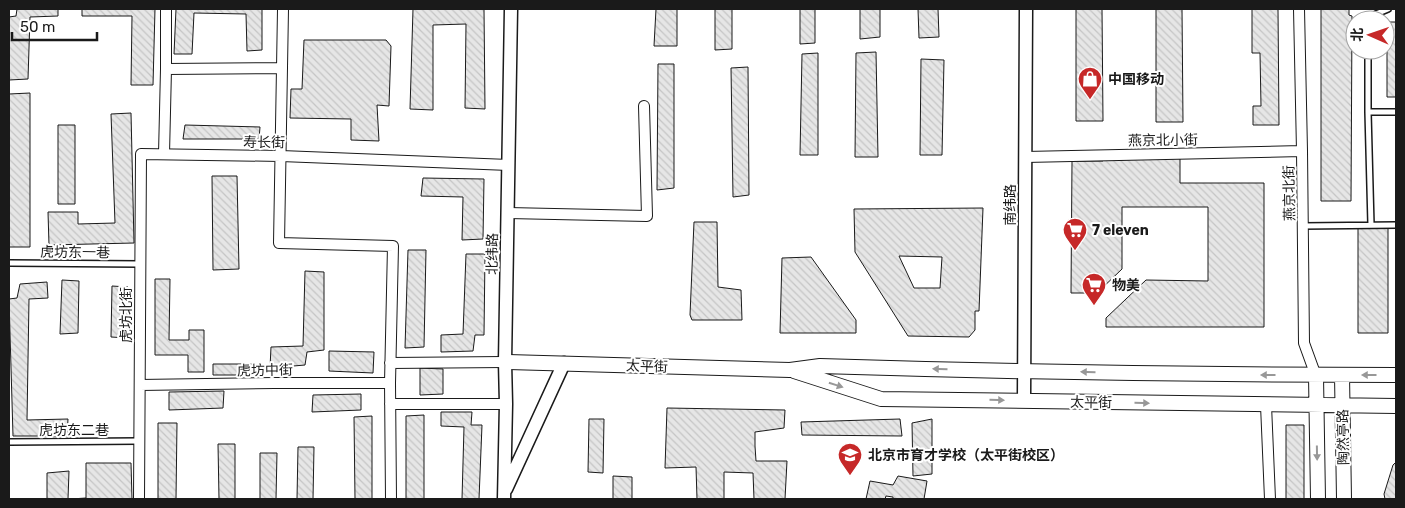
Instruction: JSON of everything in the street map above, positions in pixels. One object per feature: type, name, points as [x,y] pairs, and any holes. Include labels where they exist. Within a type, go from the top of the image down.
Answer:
[{"type":"main road","name":"太平街","points":[[505,362],[790,370],[820,366],[1024,372],[1316,376],[1396,375]]},
{"type":"main road","name":"太平街","points":[[790,370],[881,399],[1396,406]]},
{"type":"main road","name":"陶然亭路","points":[[1342,375],[1344,499]]},
{"type":"main road","name":"陶然亭路","points":[[1316,376],[1318,499]]},
{"type":"street","points":[[164,154],[166,9]]},
{"type":"street","points":[[283,9],[279,243],[392,246],[390,363],[391,499]]},
{"type":"street","name":"北纬路","points":[[504,496],[511,9]]},
{"type":"street","name":"南纬路","points":[[1024,400],[1026,9]]},
{"type":"street","name":"燕京北街","points":[[1299,9],[1304,343],[1316,376]]},
{"type":"street","points":[[166,69],[282,68]]},
{"type":"street","points":[[508,213],[647,216],[644,106]]},
{"type":"street","name":"燕京北小街","points":[[1025,157],[1302,150]]},
{"type":"street","name":"虎坊北街","points":[[139,499],[141,154],[164,154]]},
{"type":"street","name":"寿长街","points":[[164,154],[280,156],[509,165]]},
{"type":"street","points":[[390,363],[505,362]]},
{"type":"street","points":[[504,496],[564,363]]},
{"type":"street","name":"虎坊中街","points":[[140,385],[390,383]]},
{"type":"street","points":[[390,404],[506,404]]},
{"type":"street","points":[[1266,405],[1270,499]]},
{"type":"lane","points":[[1368,60],[1372,225]]},
{"type":"lane","points":[[1368,112],[1396,112]]},
{"type":"lane","points":[[1303,226],[1396,225]]},
{"type":"lane","name":"虎坊东一巷","points":[[9,263],[140,264]]},
{"type":"lane","name":"虎坊东二巷","points":[[9,442],[139,441]]},
{"type":"building","points":[[17,9],[58,9],[58,16],[30,17],[28,79],[9,80],[9,17],[16,16]]},
{"type":"building","points":[[82,9],[155,9],[153,85],[131,85],[132,16],[82,16]]},
{"type":"building","points":[[176,9],[262,9],[262,50],[247,51],[246,14],[194,13],[192,54],[174,54]]},
{"type":"building","points":[[413,9],[484,9],[485,109],[465,108],[466,24],[433,25],[433,110],[410,109]]},
{"type":"building","points":[[656,9],[677,9],[677,46],[654,46]]},
{"type":"building","points":[[715,9],[732,9],[732,49],[715,50]]},
{"type":"building","points":[[800,9],[815,9],[815,43],[800,44]]},
{"type":"building","points":[[860,9],[880,9],[880,37],[860,39]]},
{"type":"building","points":[[918,9],[938,9],[939,37],[919,38]]},
{"type":"building","points":[[1076,9],[1102,9],[1103,121],[1076,121]]},
{"type":"building","points":[[1156,9],[1182,9],[1183,122],[1156,122]]},
{"type":"building","points":[[1252,9],[1278,9],[1279,125],[1253,125],[1253,106],[1261,106],[1260,53],[1252,53]]},
{"type":"building","points":[[1321,9],[1349,9],[1345,10],[1345,60],[1352,60],[1351,201],[1321,201]]},
{"type":"building","points":[[1396,22],[1396,97],[1387,97],[1387,60],[1395,60]]},
{"type":"building","points":[[304,40],[386,40],[391,46],[389,106],[377,105],[379,141],[351,140],[351,119],[290,118],[291,89],[302,89]]},
{"type":"building","points":[[876,52],[878,157],[855,157],[856,53]]},
{"type":"building","points":[[818,53],[818,155],[800,155],[802,54]]},
{"type":"building","points":[[921,59],[944,60],[942,155],[920,155]]},
{"type":"building","points":[[658,64],[674,64],[674,188],[657,190]]},
{"type":"building","points":[[748,67],[749,195],[733,197],[731,68]]},
{"type":"building","points":[[30,93],[30,247],[9,247],[9,94]]},
{"type":"building","points":[[131,113],[134,243],[49,245],[48,212],[78,212],[78,224],[115,223],[111,114]]},
{"type":"building","points":[[58,125],[75,125],[75,204],[58,204]]},
{"type":"building","points":[[185,125],[260,127],[259,139],[183,139]]},
{"type":"building","points":[[1103,158],[1180,158],[1180,183],[1264,183],[1264,327],[1106,327],[1106,318],[1146,280],[1208,281],[1208,207],[1122,207],[1122,269],[1097,293],[1071,293],[1072,161],[1103,161]]},
{"type":"building","points":[[212,176],[237,176],[239,269],[213,270]]},
{"type":"building","points":[[423,178],[484,179],[483,239],[462,240],[463,197],[421,196]]},
{"type":"building","points":[[983,208],[979,311],[975,311],[975,330],[969,337],[908,336],[855,252],[854,209]],"holes":[[[899,256],[942,257],[940,288],[914,288]]]},
{"type":"building","points":[[694,222],[717,222],[718,287],[741,290],[742,320],[692,320],[690,315]]},
{"type":"building","points":[[1358,228],[1388,228],[1388,333],[1358,333]]},
{"type":"building","points":[[408,250],[426,250],[424,347],[405,348]]},
{"type":"building","points":[[466,254],[485,254],[484,335],[475,335],[473,351],[441,352],[441,335],[463,334]]},
{"type":"building","points":[[811,257],[856,320],[856,333],[780,333],[782,258]]},
{"type":"building","points":[[305,271],[324,272],[324,350],[307,352],[305,365],[270,368],[271,347],[303,346]]},
{"type":"building","points":[[155,279],[170,279],[169,340],[189,340],[189,330],[204,330],[204,372],[188,372],[188,355],[155,355]]},
{"type":"building","points":[[62,280],[79,281],[78,333],[60,334]]},
{"type":"building","points":[[47,282],[48,298],[29,299],[27,420],[68,419],[67,436],[13,436],[9,299],[17,298],[20,284]]},
{"type":"building","points":[[112,286],[128,287],[128,338],[111,337]]},
{"type":"building","points":[[329,351],[374,352],[373,373],[329,371]]},
{"type":"building","points":[[213,364],[255,364],[255,375],[213,375]]},
{"type":"building","points":[[420,368],[443,369],[443,394],[420,395]]},
{"type":"building","points":[[224,391],[223,408],[169,410],[169,392]]},
{"type":"building","points":[[361,394],[361,410],[312,412],[313,395]]},
{"type":"building","points":[[667,408],[785,410],[784,428],[755,432],[755,446],[756,461],[787,461],[785,499],[754,499],[753,473],[724,472],[724,499],[697,499],[696,467],[665,468]]},
{"type":"building","points":[[441,412],[472,412],[471,425],[482,425],[479,499],[462,499],[464,427],[441,426]]},
{"type":"building","points":[[424,415],[424,499],[406,499],[406,416]]},
{"type":"building","points":[[372,416],[372,499],[355,499],[354,417]]},
{"type":"building","points":[[589,419],[604,419],[603,473],[588,472]]},
{"type":"building","points":[[900,419],[902,436],[802,435],[801,422]]},
{"type":"building","points":[[932,419],[932,474],[913,476],[912,423]]},
{"type":"building","points":[[158,423],[177,423],[176,499],[158,499]]},
{"type":"building","points":[[1286,425],[1304,425],[1304,499],[1286,499]]},
{"type":"building","points":[[218,444],[235,444],[235,499],[219,499]]},
{"type":"building","points":[[298,447],[314,447],[313,499],[297,499]]},
{"type":"building","points":[[260,453],[277,453],[276,499],[260,499]]},
{"type":"building","points":[[1396,462],[1396,499],[1385,499],[1384,494],[1393,465]]},
{"type":"building","points":[[86,463],[131,463],[132,499],[71,499],[86,498]]},
{"type":"building","points":[[69,471],[68,499],[47,499],[47,473]]},
{"type":"building","points":[[613,476],[632,477],[632,499],[613,499]]},
{"type":"building","points":[[898,476],[927,481],[924,499],[893,499],[893,497],[886,496],[885,499],[866,499],[870,481],[893,485]]},
{"type":"place","name":"中国移动","points":[[1090,100]]},
{"type":"place","name":"7 eleven","points":[[1075,251]]},
{"type":"place","name":"物美","points":[[1094,306]]},
{"type":"place","name":"北京市育才学校（太平街校区）","points":[[850,476]]}]
